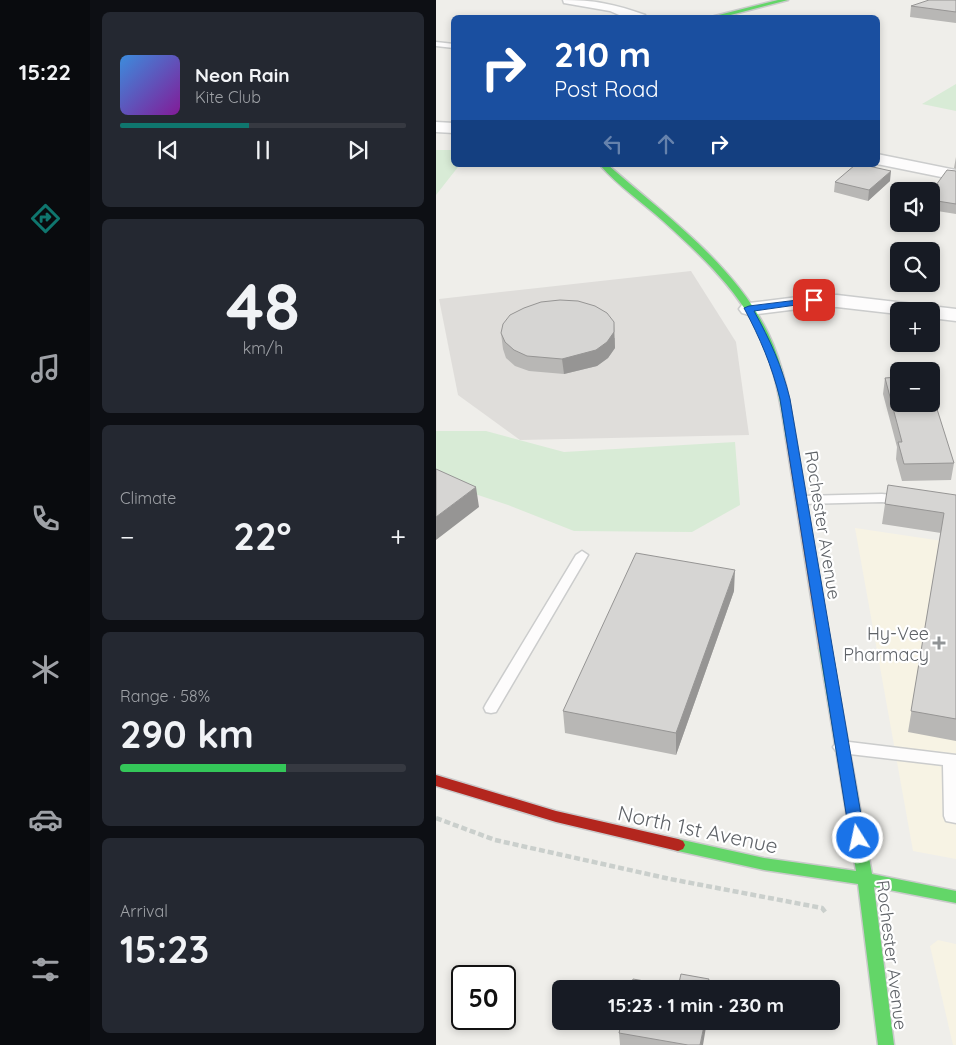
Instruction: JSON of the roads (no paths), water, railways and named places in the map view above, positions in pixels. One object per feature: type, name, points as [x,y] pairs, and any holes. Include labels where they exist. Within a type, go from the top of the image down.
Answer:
[{"type":"main road","points":[[722,15],[785,0]]},
{"type":"main road","name":"Rochester Avenue","points":[[606,167],[708,260],[734,288],[749,308],[768,345],[778,371],[785,399],[841,747],[865,879],[886,1045]]},
{"type":"main road","name":"North 1st Avenue","points":[[436,780],[481,796],[558,818],[764,864],[865,879],[956,897]]},
{"type":"street","points":[[569,0],[613,8],[632,15]]},
{"type":"street","points":[[436,128],[451,128]]},
{"type":"street","points":[[880,160],[956,175]]},
{"type":"street","points":[[749,308],[814,300],[890,307]]},
{"type":"street","points":[[940,313],[956,315]]},
{"type":"lane","points":[[436,44],[451,46]]},
{"type":"lane","points":[[802,500],[882,498],[910,502]]},
{"type":"lane","points":[[491,708],[582,555]]},
{"type":"lane","points":[[841,747],[953,761],[952,816],[956,817]]},
{"type":"place","name":"Hy-Vee Pharmacy","points":[[939,643]]}]
